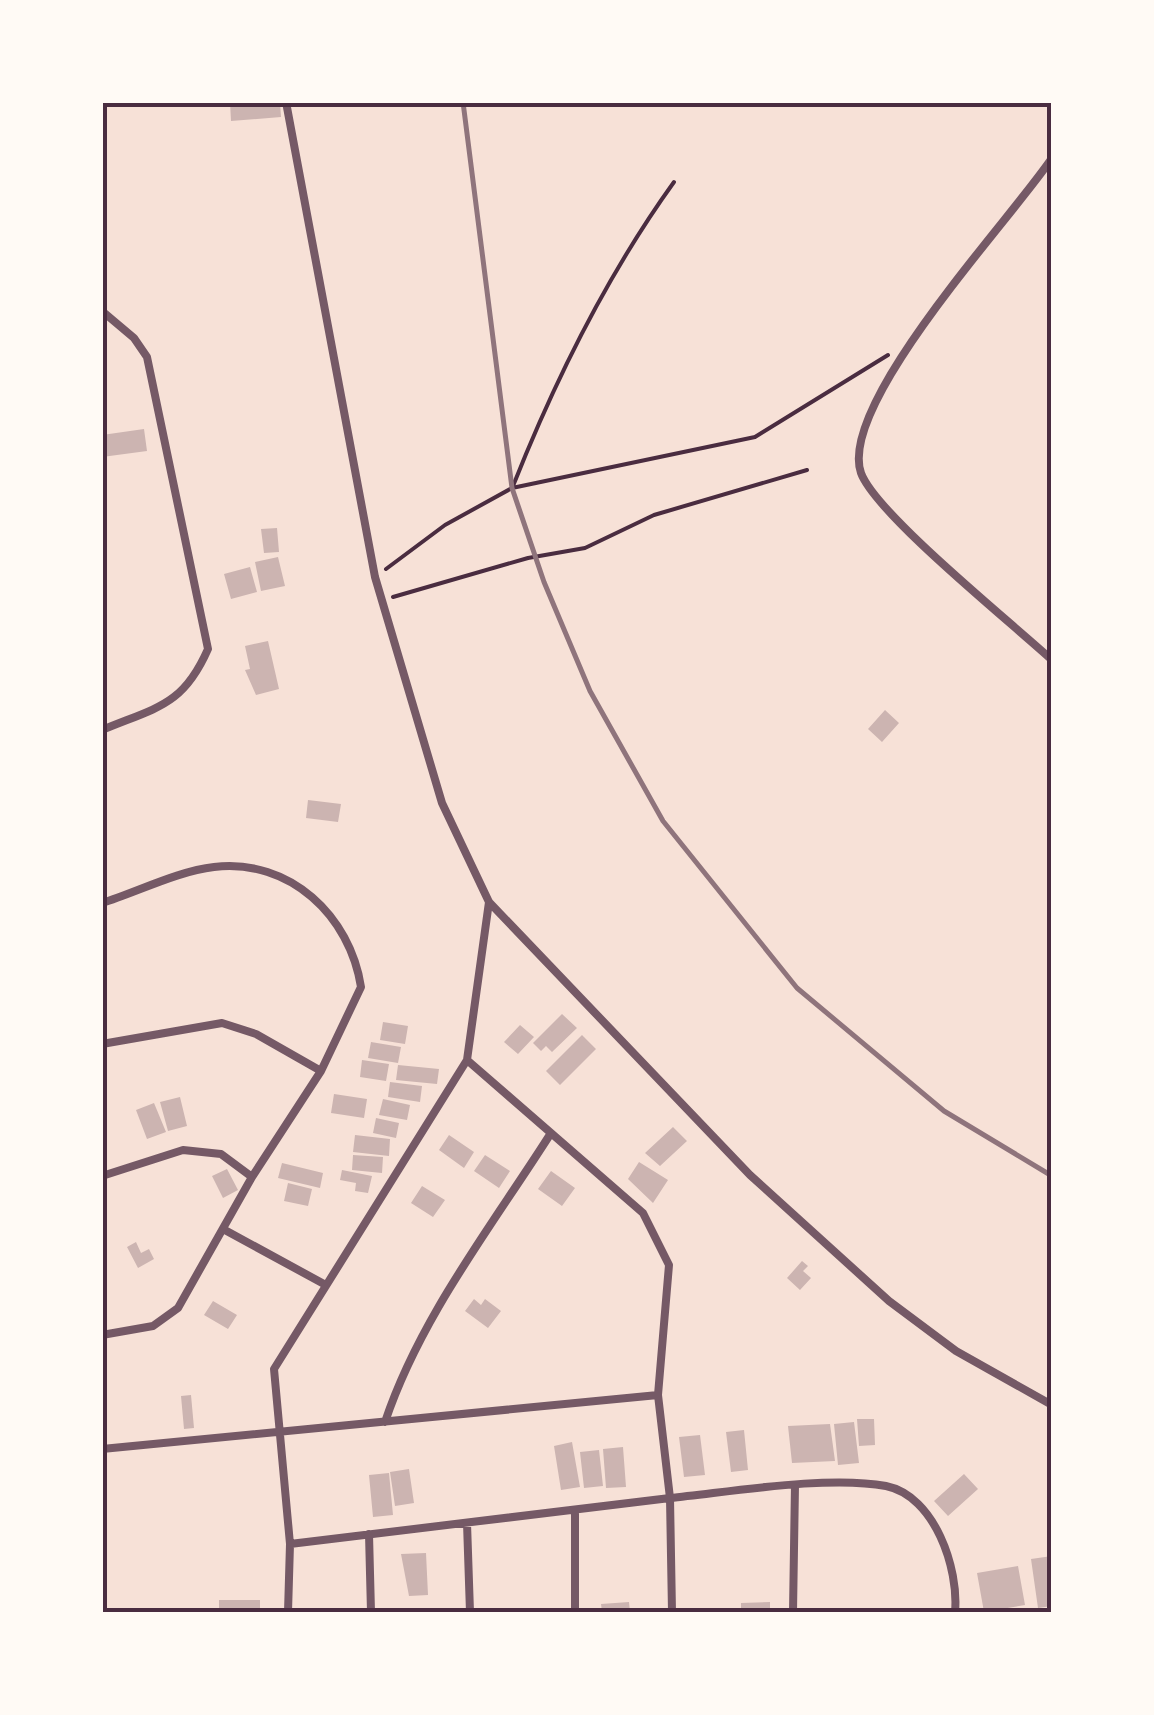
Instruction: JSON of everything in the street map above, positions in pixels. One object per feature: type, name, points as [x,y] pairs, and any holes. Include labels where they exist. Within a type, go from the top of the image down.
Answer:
[{"type":"street","points":[[286,102],[374,577],[442,802],[489,902],[750,1175],[875,1289],[956,1351],[1052,1405]]},
{"type":"street","points":[[1052,158],[1048,172],[909,342],[866,424],[860,471],[895,517],[1052,660]]},
{"type":"street","points":[[102,311],[134,338],[147,357],[208,649],[193,682],[169,702],[102,730]]},
{"type":"street","points":[[102,904],[214,867],[269,873],[314,898],[343,928],[361,987],[321,1071],[252,1177],[178,1308],[167,1319],[102,1335]]},
{"type":"street","points":[[288,1612],[290,1544],[274,1369],[468,1060],[489,902]]},
{"type":"street","points":[[102,1044],[222,1022],[256,1034],[321,1071]]},
{"type":"street","points":[[468,1060],[642,1213],[659,1239],[669,1265],[658,1395],[670,1498],[672,1612]]},
{"type":"street","points":[[385,1422],[399,1381],[426,1328],[551,1133]]},
{"type":"street","points":[[102,1176],[183,1150],[220,1154],[252,1177]]},
{"type":"street","points":[[223,1228],[324,1284]]},
{"type":"street","points":[[102,1449],[658,1395]]},
{"type":"street","points":[[290,1544],[795,1485],[888,1486],[910,1499],[932,1522],[949,1559],[954,1612]]},
{"type":"street","points":[[793,1612],[795,1485]]},
{"type":"street","points":[[575,1510],[576,1612]]},
{"type":"street","points":[[466,1522],[470,1612]]},
{"type":"street","points":[[369,1534],[371,1612]]},
{"type":"path","points":[[512,488],[539,421],[631,241],[674,182]]},
{"type":"path","points":[[807,470],[654,515],[585,548],[528,558],[386,598],[374,577],[444,524],[512,488],[755,438],[909,342]]},
{"type":"building","points":[[230,102],[280,102],[281,117],[231,121]]},
{"type":"building","points":[[144,429],[147,451],[102,457],[102,435]]},
{"type":"building","points":[[277,528],[279,552],[264,553],[261,529]]},
{"type":"building","points":[[278,557],[285,586],[261,591],[255,562]]},
{"type":"building","points":[[250,567],[257,592],[231,599],[224,574]]},
{"type":"building","points":[[268,641],[279,689],[256,695],[245,670],[250,669],[245,646]]},
{"type":"building","points":[[885,710],[899,723],[882,742],[868,729]]},
{"type":"building","points":[[308,800],[341,804],[338,822],[306,818]]},
{"type":"building","points":[[562,1014],[577,1028],[552,1052],[546,1046],[541,1051],[533,1043]]},
{"type":"building","points":[[383,1022],[408,1026],[405,1044],[380,1040]]},
{"type":"building","points":[[520,1025],[534,1037],[518,1054],[504,1042]]},
{"type":"building","points":[[582,1035],[596,1049],[560,1085],[546,1071]]},
{"type":"building","points":[[371,1042],[401,1047],[398,1063],[368,1058]]},
{"type":"building","points":[[362,1060],[389,1064],[386,1081],[360,1077]]},
{"type":"building","points":[[398,1065],[439,1069],[437,1084],[396,1080]]},
{"type":"building","points":[[390,1082],[422,1086],[420,1102],[388,1097]]},
{"type":"building","points":[[334,1094],[367,1099],[364,1118],[331,1113]]},
{"type":"building","points":[[180,1097],[187,1126],[168,1131],[160,1102]]},
{"type":"building","points":[[383,1099],[410,1105],[407,1120],[379,1115]]},
{"type":"building","points":[[154,1103],[166,1132],[147,1139],[136,1110]]},
{"type":"building","points":[[376,1118],[399,1123],[396,1138],[373,1133]]},
{"type":"building","points":[[673,1127],[687,1141],[660,1166],[645,1153]]},
{"type":"building","points":[[355,1135],[390,1139],[389,1156],[353,1152]]},
{"type":"building","points":[[449,1135],[474,1152],[464,1168],[439,1150]]},
{"type":"building","points":[[353,1155],[383,1157],[382,1173],[352,1170]]},
{"type":"building","points":[[485,1155],[510,1171],[499,1188],[474,1171]]},
{"type":"building","points":[[639,1162],[668,1180],[653,1203],[628,1179]]},
{"type":"building","points":[[282,1163],[323,1173],[320,1188],[278,1178]]},
{"type":"building","points":[[227,1169],[238,1190],[223,1198],[212,1176]]},
{"type":"building","points":[[342,1170],[372,1176],[368,1193],[355,1191],[356,1183],[340,1180]]},
{"type":"building","points":[[551,1171],[575,1188],[562,1206],[538,1189]]},
{"type":"building","points":[[288,1183],[312,1189],[308,1206],[284,1201]]},
{"type":"building","points":[[422,1186],[445,1200],[433,1217],[411,1203]]},
{"type":"building","points":[[136,1242],[141,1253],[149,1249],[154,1259],[138,1268],[127,1247]]},
{"type":"building","points":[[802,1261],[808,1266],[803,1271],[811,1278],[800,1290],[787,1278]]},
{"type":"building","points":[[474,1299],[481,1305],[485,1299],[501,1311],[488,1328],[465,1311]]},
{"type":"building","points":[[213,1301],[237,1315],[228,1329],[204,1315]]},
{"type":"building","points":[[191,1395],[194,1428],[184,1429],[181,1396]]},
{"type":"building","points":[[857,1419],[874,1419],[875,1445],[859,1446]]},
{"type":"building","points":[[854,1422],[859,1463],[838,1465],[834,1424]]},
{"type":"building","points":[[830,1424],[835,1461],[792,1463],[788,1426]]},
{"type":"building","points":[[744,1430],[748,1470],[731,1472],[726,1432]]},
{"type":"building","points":[[700,1435],[705,1475],[684,1477],[679,1437]]},
{"type":"building","points":[[572,1442],[580,1487],[561,1490],[554,1446]]},
{"type":"building","points":[[623,1447],[626,1487],[606,1488],[603,1449]]},
{"type":"building","points":[[599,1450],[603,1486],[584,1488],[580,1452]]},
{"type":"building","points":[[409,1469],[414,1503],[395,1506],[390,1472]]},
{"type":"building","points":[[389,1473],[393,1515],[373,1517],[369,1475]]},
{"type":"building","points":[[964,1474],[978,1489],[948,1516],[934,1501]]},
{"type":"building","points":[[426,1553],[428,1595],[409,1596],[401,1554]]},
{"type":"building","points":[[1052,1556],[1052,1606],[1038,1608],[1031,1559]]},
{"type":"building","points":[[1018,1566],[1025,1605],[984,1612],[977,1573]]},
{"type":"building","points":[[219,1600],[260,1600],[260,1612],[219,1612]]},
{"type":"building","points":[[629,1602],[630,1612],[602,1612],[601,1604]]},
{"type":"building","points":[[770,1602],[770,1612],[741,1612],[741,1603]]},
{"type":"railway","points":[[463,102],[512,488],[544,582],[590,691],[663,821],[797,988],[944,1111],[1052,1176]]}]
